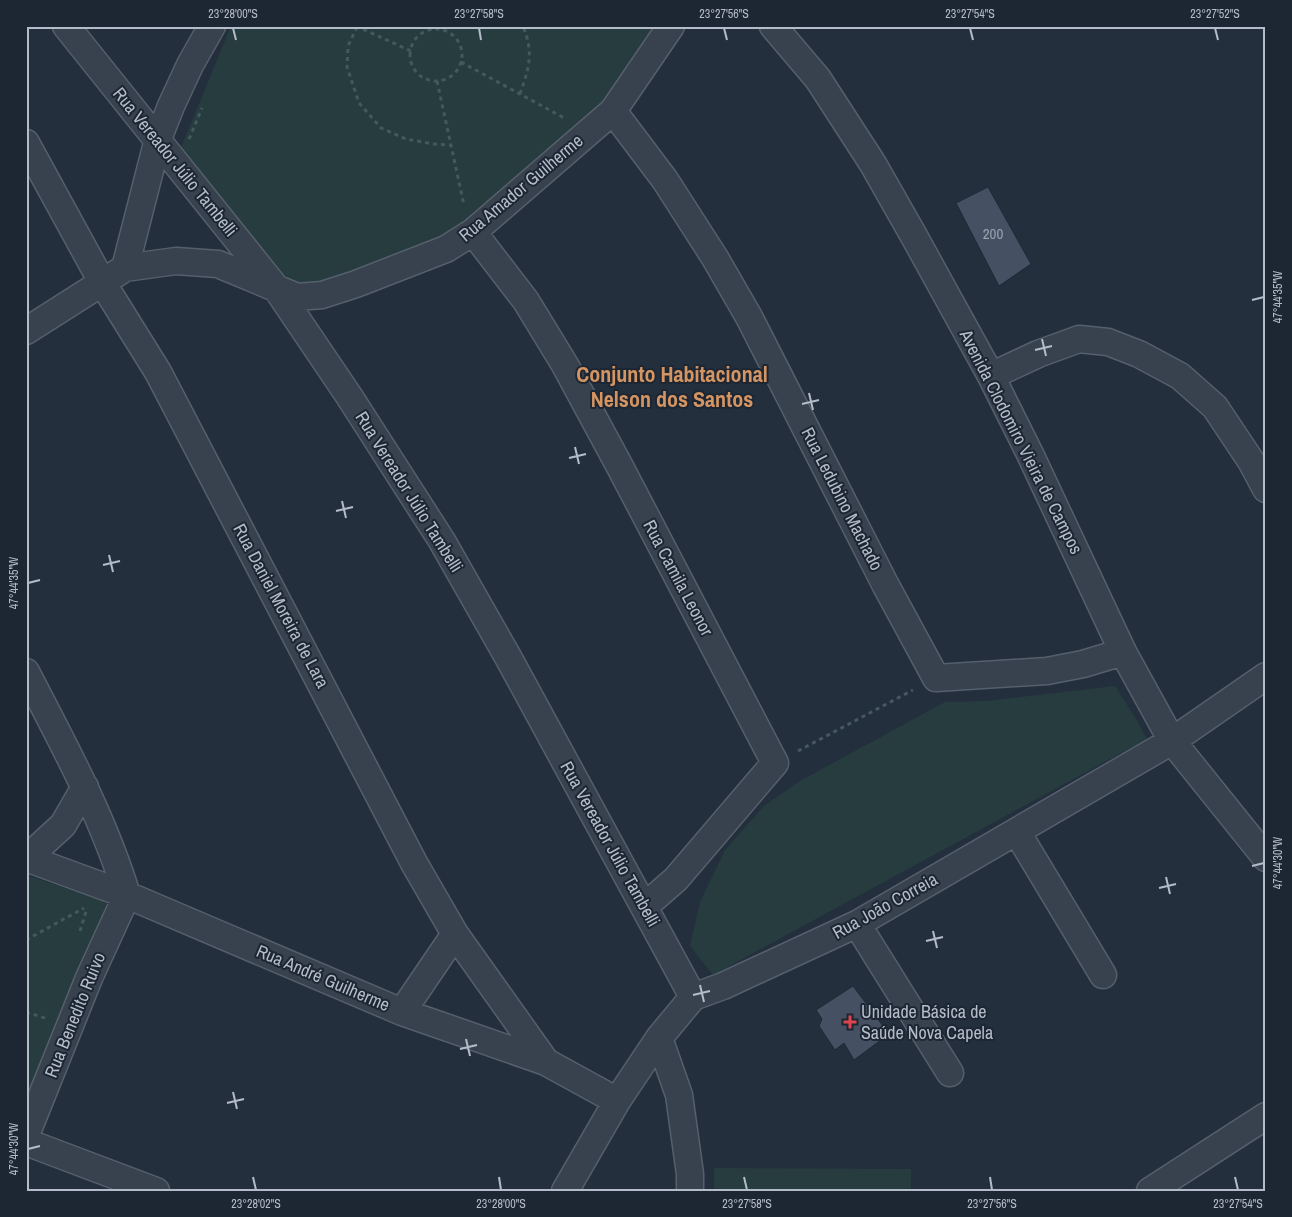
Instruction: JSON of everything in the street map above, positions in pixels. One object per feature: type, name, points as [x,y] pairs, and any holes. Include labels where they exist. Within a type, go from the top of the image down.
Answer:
[{"type":"street","name":"Rua Vereador Júlio Tambelli","points":[[66,26],[276,288],[354,404],[442,541],[508,657],[693,997]]},
{"type":"street","points":[[125,268],[158,139],[190,65],[212,26]]},
{"type":"street","name":"Rua Amador Guilherme","points":[[26,331],[125,268],[176,261],[218,264],[296,297],[322,295],[423,260],[446,249],[469,221],[613,111],[671,26]]},
{"type":"street","name":"Avenida Clodomiro Vieira de Campos","points":[[773,26],[818,79],[873,164],[991,376],[1030,454],[1123,652],[1172,740],[1266,858]]},
{"type":"street","name":"Rua Ledubino Machado","points":[[613,111],[665,180],[725,275],[788,392],[885,584],[936,678]]},
{"type":"street","name":"Rua Daniel Moreira de Lara","points":[[26,143],[102,282],[158,372],[414,863],[455,934],[546,1062]]},
{"type":"street","name":"Rua Camila Leonor","points":[[469,221],[526,302],[565,365],[775,763]]},
{"type":"street","points":[[991,376],[1038,354],[1079,339],[1108,342],[1139,354],[1180,376],[1215,407],[1251,460],[1266,489]]},
{"type":"street","points":[[936,678],[1047,671],[1083,664],[1123,652]]},
{"type":"street","points":[[26,672],[103,826],[127,895]]},
{"type":"street","name":"Rua João Correia","points":[[693,997],[724,986],[857,924],[1172,740],[1266,676]]},
{"type":"street","points":[[644,906],[676,879],[775,763]]},
{"type":"street","points":[[27,858],[63,825],[85,787]]},
{"type":"street","points":[[1017,832],[1103,975]]},
{"type":"street","name":"Rua André Guilherme","points":[[27,858],[127,895],[402,1012],[546,1062],[617,1101]]},
{"type":"street","name":"Rua Benedito Ruivo","points":[[26,1135],[88,978],[127,895]]},
{"type":"street","points":[[857,924],[950,1073]]},
{"type":"street","points":[[402,1012],[455,934]]},
{"type":"street","points":[[565,1191],[617,1101],[659,1038],[693,997]]},
{"type":"street","points":[[659,1038],[679,1095],[690,1174],[690,1191]]},
{"type":"street","points":[[1150,1191],[1266,1116]]},
{"type":"street","points":[[26,1142],[156,1191]]},
{"type":"path","points":[[520,94],[529,69],[529,40],[524,26]]},
{"type":"path","points":[[411,51],[356,27],[348,46],[347,67],[358,103],[381,128],[406,139],[451,146]]},
{"type":"path","points":[[434,28],[455,36],[462,52],[461,62],[458,70],[452,76],[445,80],[437,81],[421,76],[415,71],[411,63],[411,51],[416,39],[422,33],[434,28]]},
{"type":"path","points":[[461,62],[569,120]]},
{"type":"path","points":[[437,81],[469,221]]},
{"type":"path","points":[[186,147],[203,104]]},
{"type":"path","points":[[775,763],[936,678]]},
{"type":"path","points":[[26,940],[87,906],[78,903]]},
{"type":"green space","points":[[231,26],[672,26],[597,126],[470,236],[298,294],[182,159],[182,145]]},
{"type":"green space","points":[[1115,686],[1147,739],[713,975],[690,946],[700,902],[725,850],[764,806],[800,781],[945,702],[987,701]]},
{"type":"green space","points":[[26,875],[107,902],[29,1131],[26,1130]]},
{"type":"green space","points":[[714,1168],[911,1169],[911,1191],[714,1191]]},
{"type":"building","points":[[988,187],[1031,264],[999,286],[956,203]]},
{"type":"building","name":"Unidade Básica de Saúde Nova Capela","points":[[853,986],[889,1034],[854,1060],[844,1043],[835,1050],[819,1026],[822,1019],[816,1010]]},
{"type":"place","name":"Unidade Básica de Saúde Nova Capela","points":[[850,1022]]},
{"type":"district","name":"Conjunto Habitacional Nelson dos Santos","points":[[672,386]]}]
